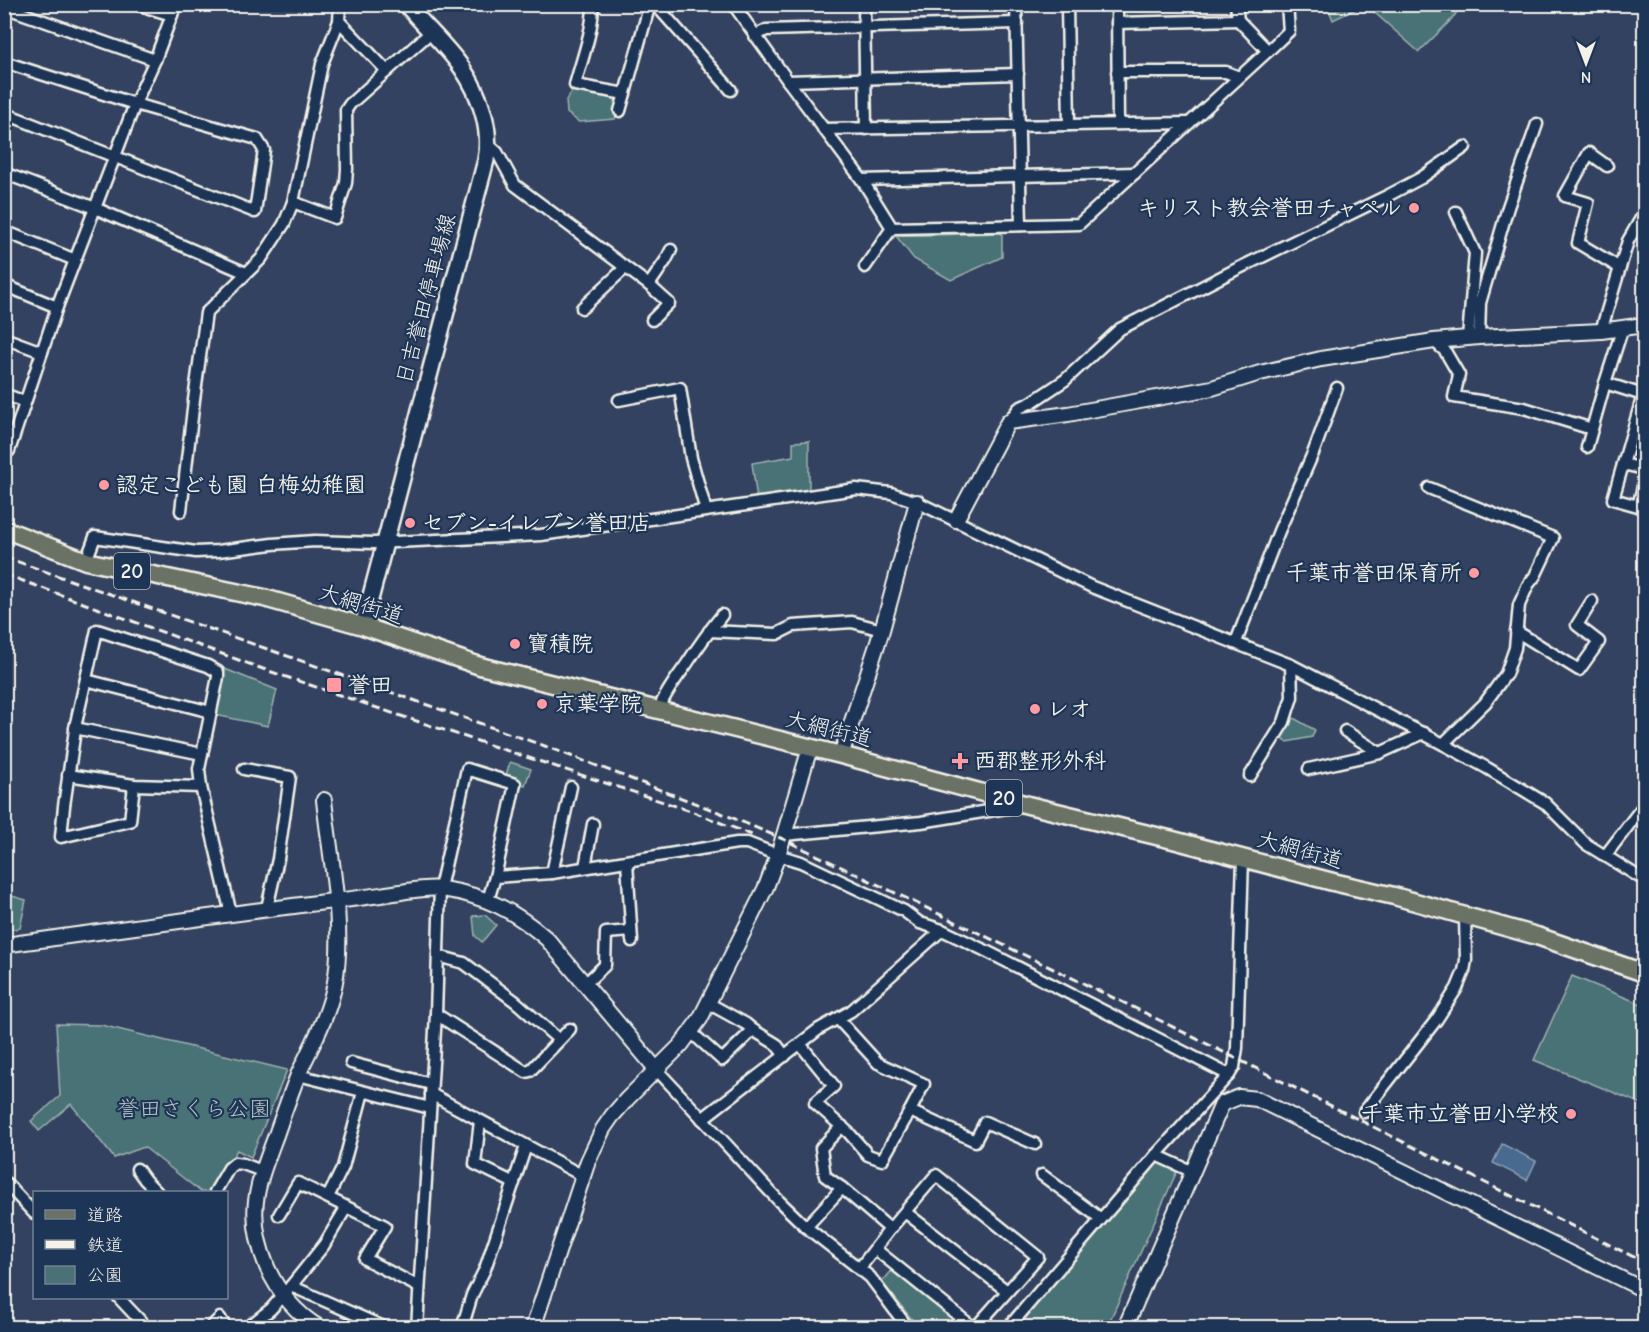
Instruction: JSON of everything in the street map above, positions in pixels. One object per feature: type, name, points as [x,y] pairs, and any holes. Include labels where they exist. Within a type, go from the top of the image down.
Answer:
[{"type":"main road","name":"日吉誉田停車場線","points":[[363,626],[489,145],[483,112],[463,69],[411,6]]},
{"type":"main road","name":"大網街道","points":[[4,529],[86,561],[264,598],[363,626],[480,666],[841,755],[1465,916],[1556,941],[1644,973]]},
{"type":"street","points":[[6,451],[114,157],[174,10],[136,4]]},
{"type":"street","points":[[181,511],[206,313],[261,259],[284,224],[293,202],[322,64],[339,21],[340,4]]},
{"type":"street","points":[[593,4],[593,15],[575,85],[625,94]]},
{"type":"street","points":[[620,111],[653,4]]},
{"type":"street","points":[[653,4],[731,90]]},
{"type":"street","points":[[732,4],[862,180],[892,228]]},
{"type":"street","points":[[864,4],[866,129]]},
{"type":"street","points":[[1016,4],[1021,225]]},
{"type":"street","points":[[1067,4],[1069,125]]},
{"type":"street","points":[[1117,4],[1118,124]]},
{"type":"street","points":[[1236,4],[1238,20],[1268,51]]},
{"type":"street","points":[[892,228],[1079,224],[1289,31],[1287,4]]},
{"type":"street","points":[[4,7],[155,60]]},
{"type":"street","points":[[1117,23],[1238,20]]},
{"type":"street","points":[[339,21],[387,71]]},
{"type":"street","points":[[755,36],[766,30],[1017,23]]},
{"type":"street","points":[[293,202],[335,218],[346,183],[346,110],[431,33]]},
{"type":"street","points":[[4,62],[135,104],[257,139],[264,150],[255,212],[4,113]]},
{"type":"street","points":[[1118,72],[1226,72],[1239,77]]},
{"type":"street","points":[[788,81],[1018,74]]},
{"type":"street","points":[[823,129],[1189,123]]},
{"type":"street","points":[[1473,337],[1480,303],[1508,207],[1537,124]]},
{"type":"street","points":[[489,145],[496,152],[515,185],[649,285],[669,303],[652,320]]},
{"type":"street","points":[[956,520],[1008,422],[1019,408],[1065,380],[1120,329],[1389,195],[1421,178],[1465,147]]},
{"type":"street","points":[[1607,166],[1589,153],[1565,196],[1588,203],[1578,243],[1620,268]]},
{"type":"street","points":[[4,173],[95,208],[246,273]]},
{"type":"street","points":[[862,180],[1135,173]]},
{"type":"street","points":[[1456,212],[1475,253],[1473,337]]},
{"type":"street","points":[[1601,331],[1628,241],[1644,213]]},
{"type":"street","points":[[865,267],[892,228]]},
{"type":"street","points":[[4,231],[75,260]]},
{"type":"street","points":[[649,285],[671,250]]},
{"type":"street","points":[[582,308],[625,268]]},
{"type":"street","points":[[4,285],[57,307]]},
{"type":"street","points":[[1008,422],[1068,414],[1212,388],[1321,359],[1434,341],[1601,331],[1644,324]]},
{"type":"street","points":[[1587,447],[1623,327]]},
{"type":"street","points":[[4,338],[42,352]]},
{"type":"street","points":[[1434,341],[1445,351],[1459,375],[1454,397],[1524,408],[1592,429]]},
{"type":"street","points":[[1605,383],[1643,395],[1613,499],[1638,506],[1644,483]]},
{"type":"street","points":[[619,400],[680,388],[691,458],[706,511]]},
{"type":"street","points":[[1236,642],[1279,531],[1314,451],[1337,388]]},
{"type":"street","points":[[4,394],[25,402]]},
{"type":"street","points":[[1623,464],[1644,469]]},
{"type":"street","points":[[1429,488],[1553,538],[1519,605],[1512,659],[1506,674],[1485,702],[1443,744]]},
{"type":"street","points":[[86,561],[95,537],[196,552],[315,541],[374,543],[541,536],[856,489],[891,493],[956,520],[1092,587],[1291,665],[1443,744],[1545,803],[1586,844],[1642,874]]},
{"type":"street","points":[[841,755],[882,630],[917,502]]},
{"type":"street","points":[[1516,631],[1579,670],[1599,642],[1577,625],[1592,600]]},
{"type":"street","points":[[658,709],[663,698],[722,615]]},
{"type":"street","points":[[709,631],[777,634],[793,626],[852,622],[882,630]]},
{"type":"street","points":[[134,784],[130,821],[61,837],[75,728],[97,630],[208,666],[218,672],[199,769],[201,787],[231,914]]},
{"type":"street","points":[[1250,776],[1284,722],[1292,697],[1291,665]]},
{"type":"street","points":[[86,680],[211,712]]},
{"type":"street","points":[[75,728],[202,754]]},
{"type":"street","points":[[1345,731],[1380,753]]},
{"type":"street","points":[[1309,769],[1380,753],[1424,734]]},
{"type":"street","points":[[533,1328],[588,1161],[607,1122],[681,1045],[700,1019],[766,887],[810,748]]},
{"type":"street","points":[[244,769],[291,777],[278,859],[267,908]]},
{"type":"street","points":[[417,1328],[436,1014],[440,888],[467,769],[515,784],[488,900]]},
{"type":"street","points":[[68,775],[134,784],[201,787]]},
{"type":"street","points":[[552,873],[571,787]]},
{"type":"street","points":[[324,800],[338,930],[335,982],[328,1010],[298,1076],[262,1171],[256,1198],[255,1221],[258,1241],[273,1279],[288,1291],[386,1328]]},
{"type":"street","points":[[784,835],[921,822],[1028,805]]},
{"type":"street","points":[[1605,856],[1644,805]]},
{"type":"street","points":[[585,867],[593,824]]},
{"type":"street","points":[[495,877],[552,873],[747,843],[801,862],[904,911],[920,923],[942,930],[984,950],[1229,1075]]},
{"type":"street","points":[[1008,1328],[1234,1067],[1237,1048],[1243,858]]},
{"type":"street","points":[[585,984],[605,965],[606,933],[632,936],[627,862]]},
{"type":"street","points":[[4,945],[419,889],[440,888],[488,900],[517,915],[547,939],[657,1070],[702,1119],[779,1202],[806,1227],[870,1277],[906,1327]]},
{"type":"street","points":[[1364,1112],[1437,1019],[1457,988],[1466,960],[1465,916]]},
{"type":"street","points":[[702,1119],[819,1029],[851,1011],[942,930]]},
{"type":"street","points":[[438,956],[464,963],[516,1002],[559,1040]]},
{"type":"street","points":[[708,1003],[777,1044],[785,1056]]},
{"type":"street","points":[[436,1014],[526,1072],[530,1071],[570,1029]]},
{"type":"street","points":[[800,1044],[834,1086],[814,1103],[842,1126],[868,1155],[882,1160],[924,1084],[878,1063],[838,1018]]},
{"type":"street","points":[[691,1032],[722,1060],[753,1030]]},
{"type":"street","points":[[351,1063],[431,1089],[480,1121],[582,1176]]},
{"type":"street","points":[[298,1076],[430,1108]]},
{"type":"street","points":[[328,1197],[343,1167],[363,1092]]},
{"type":"street","points":[[1125,1328],[1222,1104],[1239,1097],[1257,1099],[1644,1290]]},
{"type":"street","points":[[910,1111],[975,1141],[985,1122],[1035,1144]]},
{"type":"street","points":[[480,1121],[475,1164],[514,1184]]},
{"type":"street","points":[[842,1126],[821,1148],[825,1176],[890,1229]]},
{"type":"street","points":[[462,1328],[472,1295],[485,1269],[526,1146]]},
{"type":"street","points":[[1156,1155],[1193,1172]]},
{"type":"street","points":[[216,1191],[229,1168],[235,1163],[262,1171]]},
{"type":"street","points":[[136,1168],[156,1191]]},
{"type":"street","points":[[859,1269],[890,1229],[936,1175],[1038,1257],[974,1328],[875,1249]]},
{"type":"street","points":[[1042,1175],[1101,1219]]},
{"type":"street","points":[[4,1181],[33,1212]]},
{"type":"street","points":[[279,1215],[298,1183],[386,1226],[365,1259],[419,1287]]},
{"type":"street","points":[[806,1227],[842,1188]]},
{"type":"street","points":[[247,1328],[271,1309],[288,1291],[324,1245],[346,1208]]},
{"type":"street","points":[[905,1212],[1007,1291]]},
{"type":"street","points":[[288,1291],[300,1314],[320,1328]]},
{"type":"street","points":[[121,1299],[147,1328]]},
{"type":"street","points":[[210,1328],[220,1318],[226,1328]]},
{"type":"green space","points":[[1327,5],[1364,5],[1333,20]]},
{"type":"green space","points":[[1366,5],[1462,5],[1452,19],[1419,52]]},
{"type":"green space","points":[[574,89],[618,97],[621,102],[615,119],[579,122],[567,113],[566,100]]},
{"type":"green space","points":[[1002,233],[1002,257],[951,280],[914,259],[896,236]]},
{"type":"green space","points":[[809,441],[809,491],[757,500],[752,463],[793,456],[793,442]]},
{"type":"green space","points":[[225,669],[277,690],[268,726],[215,715]]},
{"type":"green space","points":[[1290,716],[1315,730],[1312,737],[1287,742],[1278,737]]},
{"type":"green space","points":[[510,762],[531,769],[525,785],[505,778]]},
{"type":"green space","points":[[5,894],[26,900],[20,928],[5,930]]},
{"type":"green space","points":[[485,915],[496,925],[482,942],[475,936],[473,916]]},
{"type":"green space","points":[[1572,976],[1644,1005],[1644,1105],[1534,1060]]},
{"type":"green space","name":"誉田さくら公園","points":[[56,1024],[101,1025],[287,1070],[251,1157],[237,1150],[211,1191],[200,1191],[144,1147],[114,1158],[71,1104],[39,1131],[31,1121],[60,1096]]},
{"type":"green space","points":[[1159,1161],[1178,1169],[1107,1327],[1014,1328],[1154,1162]]},
{"type":"green space","points":[[895,1267],[971,1327],[918,1327],[882,1282]]},
{"type":"water","points":[[1502,1144],[1536,1161],[1527,1180],[1493,1163]]},
{"type":"railway","points":[[4,557],[542,745],[783,839],[1143,1012],[1644,1262]]},
{"type":"railway","points":[[4,574],[263,669],[688,810],[752,835]]},
{"type":"place","name":"キリスト教会誉田チャペル","points":[[1414,208]]},
{"type":"place","name":"認定こども園 白梅幼稚園","points":[[104,485]]},
{"type":"place","name":"セブン-イレブン誉田店","points":[[410,523]]},
{"type":"place","name":"千葉市誉田保育所","points":[[1474,573]]},
{"type":"place","name":"寶積院","points":[[515,644]]},
{"type":"place","name":"誉田","points":[[334,685]]},
{"type":"place","name":"京葉学院","points":[[542,704]]},
{"type":"place","name":"レオ","points":[[1035,709]]},
{"type":"place","name":"西郡整形外科","points":[[960,761]]},
{"type":"place","name":"千葉市立誉田小学校","points":[[1571,1114]]}]
